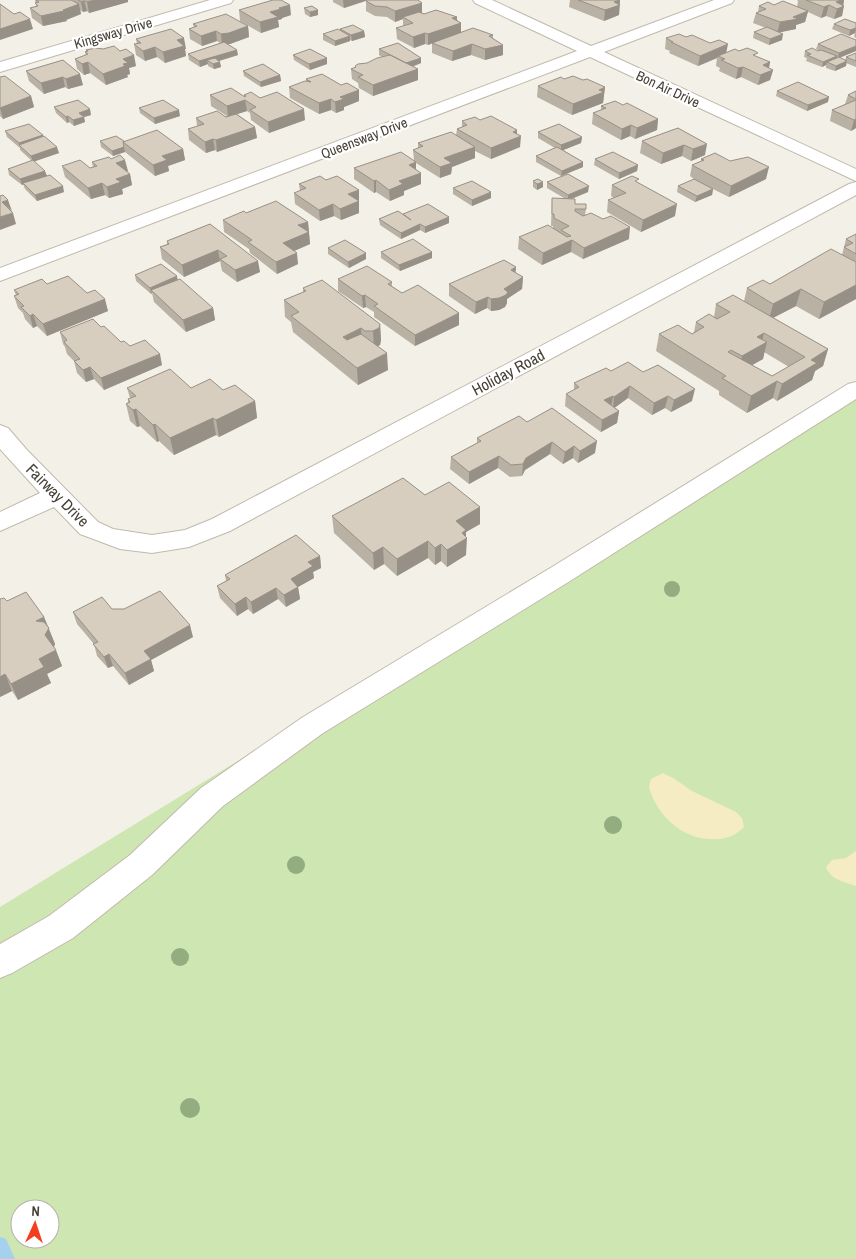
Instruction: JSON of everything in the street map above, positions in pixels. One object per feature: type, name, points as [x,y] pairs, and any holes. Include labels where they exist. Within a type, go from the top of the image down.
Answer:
[{"type":"street","name":"Kingsway Drive","points":[[0,66],[226,0]]},
{"type":"street","name":"Bon Air Drive","points":[[480,0],[856,176]]},
{"type":"street","name":"Queensway Drive","points":[[0,275],[727,0]]},
{"type":"street","name":"Holiday Road","points":[[155,543],[189,538],[221,525],[856,188]]},
{"type":"street","points":[[0,962],[61,927],[141,866],[212,798],[313,725],[562,574],[810,416],[856,390]]},
{"type":"street","name":"Fairway Drive","points":[[0,433],[10,460],[57,495],[90,528],[120,540],[155,543]]},
{"type":"street","points":[[0,522],[57,495]]},
{"type":"green space","points":[[856,381],[856,1259],[0,1259],[0,907]]},
{"type":"sand","points":[[663,773],[692,791],[736,812],[742,818],[744,827],[729,837],[719,839],[700,838],[682,831],[663,814],[656,804],[649,787],[651,779]]},
{"type":"sand","points":[[856,851],[856,886],[834,877],[826,867],[832,860],[846,858]]},
{"type":"building","points":[[36,0],[71,0],[79,4],[64,11],[41,16],[30,8],[38,6],[35,3],[39,2]]},
{"type":"building","points":[[78,0],[96,0],[81,2]]},
{"type":"building","points":[[273,0],[281,0],[290,5],[270,12],[278,17],[260,22],[239,10]]},
{"type":"building","points":[[366,0],[418,0],[422,3],[395,11],[387,7],[375,6]]},
{"type":"building","points":[[578,0],[620,0],[614,2],[620,5],[605,10]]},
{"type":"building","points":[[806,0],[841,0],[836,2],[844,6],[837,9],[829,5],[824,7]]},
{"type":"building","points":[[783,1],[808,11],[793,17],[798,19],[780,22],[756,13],[766,9],[759,6],[768,2],[774,5]]},
{"type":"building","points":[[0,4],[14,14],[20,12],[30,19],[0,29]]},
{"type":"building","points":[[312,6],[318,10],[310,12],[304,8]]},
{"type":"building","points":[[436,10],[457,17],[452,18],[461,23],[413,37],[396,28],[413,23],[403,17],[419,12],[424,14]]},
{"type":"building","points":[[226,14],[248,26],[229,33],[221,34],[216,31],[201,36],[189,29],[197,26],[193,24]]},
{"type":"building","points":[[845,19],[856,23],[856,28],[850,30],[834,24]]},
{"type":"building","points":[[353,25],[364,31],[351,35],[340,29]]},
{"type":"building","points":[[767,27],[783,34],[770,39],[754,32]]},
{"type":"building","points":[[473,28],[493,35],[489,36],[503,45],[485,49],[472,44],[453,51],[432,43]]},
{"type":"building","points":[[171,29],[184,38],[177,40],[184,46],[163,52],[155,47],[143,51],[134,44],[141,43],[136,39]]},
{"type":"building","points":[[338,29],[350,36],[335,41],[323,34]]},
{"type":"building","points":[[679,34],[686,37],[692,35],[710,43],[719,40],[728,44],[700,56],[666,38]]},
{"type":"building","points":[[841,34],[856,40],[856,46],[839,53],[818,44]]},
{"type":"building","points":[[224,42],[237,50],[199,61],[188,54]]},
{"type":"building","points":[[398,43],[421,58],[406,63],[379,49]]},
{"type":"building","points":[[114,46],[120,51],[126,49],[134,55],[123,59],[128,63],[123,64],[125,66],[103,74],[88,62],[82,64],[75,59],[88,54],[85,52],[88,51],[86,50]]},
{"type":"building","points":[[747,48],[758,53],[753,55],[770,62],[763,65],[773,70],[760,75],[743,67],[738,68],[721,60],[725,59],[718,56],[735,49],[739,51]]},
{"type":"building","points":[[812,48],[837,56],[823,62],[807,55],[811,54],[805,51]]},
{"type":"building","points":[[310,49],[327,58],[309,64],[293,55]]},
{"type":"building","points":[[856,53],[856,61],[846,57]]},
{"type":"building","points":[[390,55],[418,69],[373,85],[358,77],[363,75],[351,69],[358,64]]},
{"type":"building","points":[[839,57],[847,61],[836,66],[827,62]]},
{"type":"building","points":[[215,58],[220,62],[213,64],[207,60]]},
{"type":"building","points":[[63,60],[80,74],[66,79],[63,77],[41,83],[26,71]]},
{"type":"building","points":[[263,64],[280,75],[260,82],[243,71]]},
{"type":"building","points":[[322,74],[341,85],[347,83],[359,90],[340,97],[344,99],[335,102],[331,99],[319,103],[289,87],[305,81],[311,82],[306,79]]},
{"type":"building","points":[[5,76],[31,96],[0,108],[0,77]]},
{"type":"building","points":[[573,76],[583,80],[587,79],[605,87],[599,90],[604,92],[573,104],[538,86],[561,77],[564,79]]},
{"type":"building","points":[[798,82],[829,97],[808,105],[777,91]]},
{"type":"building","points":[[231,88],[245,97],[244,95],[251,92],[260,98],[277,92],[304,109],[268,122],[250,110],[256,107],[245,100],[227,106],[210,95]]},
{"type":"building","points":[[856,91],[856,99],[848,95]]},
{"type":"building","points":[[78,100],[90,109],[79,113],[84,117],[73,120],[54,107]]},
{"type":"building","points":[[163,100],[179,110],[154,118],[139,108]]},
{"type":"building","points":[[856,100],[856,119],[854,120],[832,110]]},
{"type":"building","points":[[615,101],[623,105],[627,103],[658,119],[637,128],[631,125],[622,129],[593,113],[606,108],[601,106]]},
{"type":"building","points":[[217,111],[226,117],[236,114],[255,127],[205,142],[188,129],[204,124],[196,118]]},
{"type":"building","points":[[491,116],[517,130],[513,132],[521,136],[491,148],[457,129],[467,125],[462,121],[475,117],[480,120]]},
{"type":"building","points":[[29,124],[43,135],[19,143],[5,131]]},
{"type":"building","points":[[559,124],[582,137],[561,145],[538,132]]},
{"type":"building","points":[[678,128],[707,144],[693,149],[684,145],[663,153],[642,141]]},
{"type":"building","points":[[157,130],[183,149],[162,156],[167,160],[153,165],[123,142]]},
{"type":"building","points":[[451,132],[475,147],[444,158],[452,163],[440,167],[413,150],[423,146],[418,143]]},
{"type":"building","points":[[44,136],[57,147],[31,156],[19,145]]},
{"type":"building","points":[[116,136],[124,141],[124,147],[112,151],[100,141]]},
{"type":"building","points":[[557,147],[583,162],[562,171],[536,156]]},
{"type":"building","points":[[401,152],[416,162],[409,165],[421,173],[399,181],[403,184],[389,190],[376,180],[374,181],[354,168]]},
{"type":"building","points":[[613,152],[638,165],[619,173],[595,159]]},
{"type":"building","points":[[715,153],[730,161],[748,157],[769,167],[731,186],[692,165]]},
{"type":"building","points":[[120,155],[125,160],[116,163],[130,174],[116,179],[121,182],[107,187],[102,183],[88,188],[62,166],[80,160],[90,168],[97,166],[92,162],[109,157],[111,159]]},
{"type":"building","points":[[33,160],[45,171],[20,179],[8,169]]},
{"type":"building","points":[[568,174],[589,186],[568,195],[547,182]]},
{"type":"building","points":[[50,175],[63,186],[35,195],[23,183]]},
{"type":"building","points":[[320,176],[326,180],[337,176],[359,190],[348,194],[359,201],[340,209],[333,204],[319,210],[294,193],[306,188],[299,184]]},
{"type":"building","points":[[632,176],[639,179],[635,181],[677,204],[643,220],[608,200],[626,193],[612,185]]},
{"type":"building","points":[[538,179],[543,182],[537,184],[533,181]]},
{"type":"building","points":[[694,179],[713,189],[697,196],[678,186]]},
{"type":"building","points":[[472,181],[491,192],[472,200],[453,188]]},
{"type":"building","points":[[3,195],[8,200],[2,202],[13,213],[0,217],[0,196]]},
{"type":"building","points":[[552,198],[575,199],[575,204],[586,204],[586,209],[575,209],[575,211],[583,216],[591,213],[603,219],[611,216],[630,227],[584,248],[572,240],[543,253],[519,237],[548,225],[567,237],[571,236],[561,230],[569,226],[554,218],[554,214],[552,214]]},
{"type":"building","points":[[276,201],[308,222],[298,225],[309,232],[283,243],[297,253],[276,262],[248,242],[252,240],[223,220]]},
{"type":"building","points":[[428,204],[449,217],[425,227],[420,224],[401,233],[379,219],[398,211],[411,220],[403,214]]},
{"type":"building","points":[[210,224],[258,261],[235,270],[220,259],[227,256],[218,250],[182,265],[160,247],[169,244],[167,241]]},
{"type":"building","points":[[856,234],[856,254],[844,247],[853,243],[846,239]]},
{"type":"building","points":[[413,239],[432,252],[399,265],[381,252]]},
{"type":"building","points":[[345,240],[366,253],[348,262],[328,248]]},
{"type":"building","points":[[831,249],[856,262],[856,285],[824,302],[801,289],[773,304],[747,288],[763,280],[770,284]]},
{"type":"building","points":[[504,260],[516,267],[511,270],[523,277],[504,289],[508,292],[506,295],[491,299],[488,297],[476,302],[449,284]]},
{"type":"building","points":[[161,264],[177,276],[150,288],[135,275]]},
{"type":"building","points":[[367,266],[392,282],[388,284],[402,293],[418,285],[459,313],[415,335],[374,306],[378,304],[365,295],[362,296],[338,279]]},
{"type":"building","points":[[68,276],[87,293],[95,290],[105,299],[43,324],[33,314],[30,316],[21,307],[24,306],[14,296],[19,294],[14,290],[42,279],[47,284]]},
{"type":"building","points":[[180,279],[213,308],[183,320],[151,290]]},
{"type":"building","points":[[322,280],[380,324],[379,328],[373,331],[365,331],[361,328],[343,337],[347,340],[361,334],[387,353],[357,368],[291,316],[299,312],[284,300],[306,291],[303,288]]},
{"type":"building","points":[[733,295],[828,349],[811,360],[817,363],[782,384],[777,381],[751,396],[722,378],[726,376],[659,334],[678,325],[692,334],[704,327],[696,322],[709,314],[717,319],[730,312],[716,304]],"holes":[[[764,333],[805,357],[772,376],[728,352],[731,350],[742,356],[767,342],[757,337]]]},
{"type":"building","points":[[93,319],[101,327],[104,326],[121,342],[124,341],[130,346],[145,340],[160,354],[101,378],[90,367],[83,370],[74,361],[80,359],[64,342],[67,340],[60,332]]},
{"type":"building","points":[[628,362],[643,372],[658,365],[695,389],[674,400],[668,396],[654,403],[630,386],[614,397],[604,400],[619,411],[602,420],[566,394],[579,387],[574,383],[606,368],[611,371]]},
{"type":"building","points":[[170,369],[191,388],[210,379],[223,390],[235,385],[255,401],[216,420],[213,418],[170,438],[136,409],[133,410],[126,404],[130,402],[128,399],[136,396],[127,388]]},
{"type":"building","points":[[552,408],[597,441],[580,451],[574,446],[565,452],[552,442],[526,458],[523,464],[511,465],[499,456],[469,472],[451,457],[481,441],[477,438],[519,416],[527,422]]},
{"type":"building","points":[[403,478],[425,495],[449,482],[480,507],[456,521],[466,530],[462,533],[467,538],[447,550],[441,544],[435,548],[428,541],[397,559],[383,547],[373,553],[332,516]]},
{"type":"building","points":[[296,535],[320,556],[308,562],[313,566],[291,579],[298,587],[284,595],[276,588],[251,602],[246,597],[235,604],[217,586],[230,579],[225,575]]},
{"type":"building","points":[[160,591],[190,625],[144,651],[151,659],[125,673],[109,654],[104,657],[93,644],[98,642],[73,612],[102,597],[112,609],[124,609]]},
{"type":"building","points":[[26,592],[44,617],[36,621],[44,622],[49,628],[45,635],[56,650],[39,659],[44,667],[11,684],[5,674],[0,677],[0,599],[4,598],[7,601]]},
{"type":"waterway","points":[[0,1245],[7,1259]]}]
